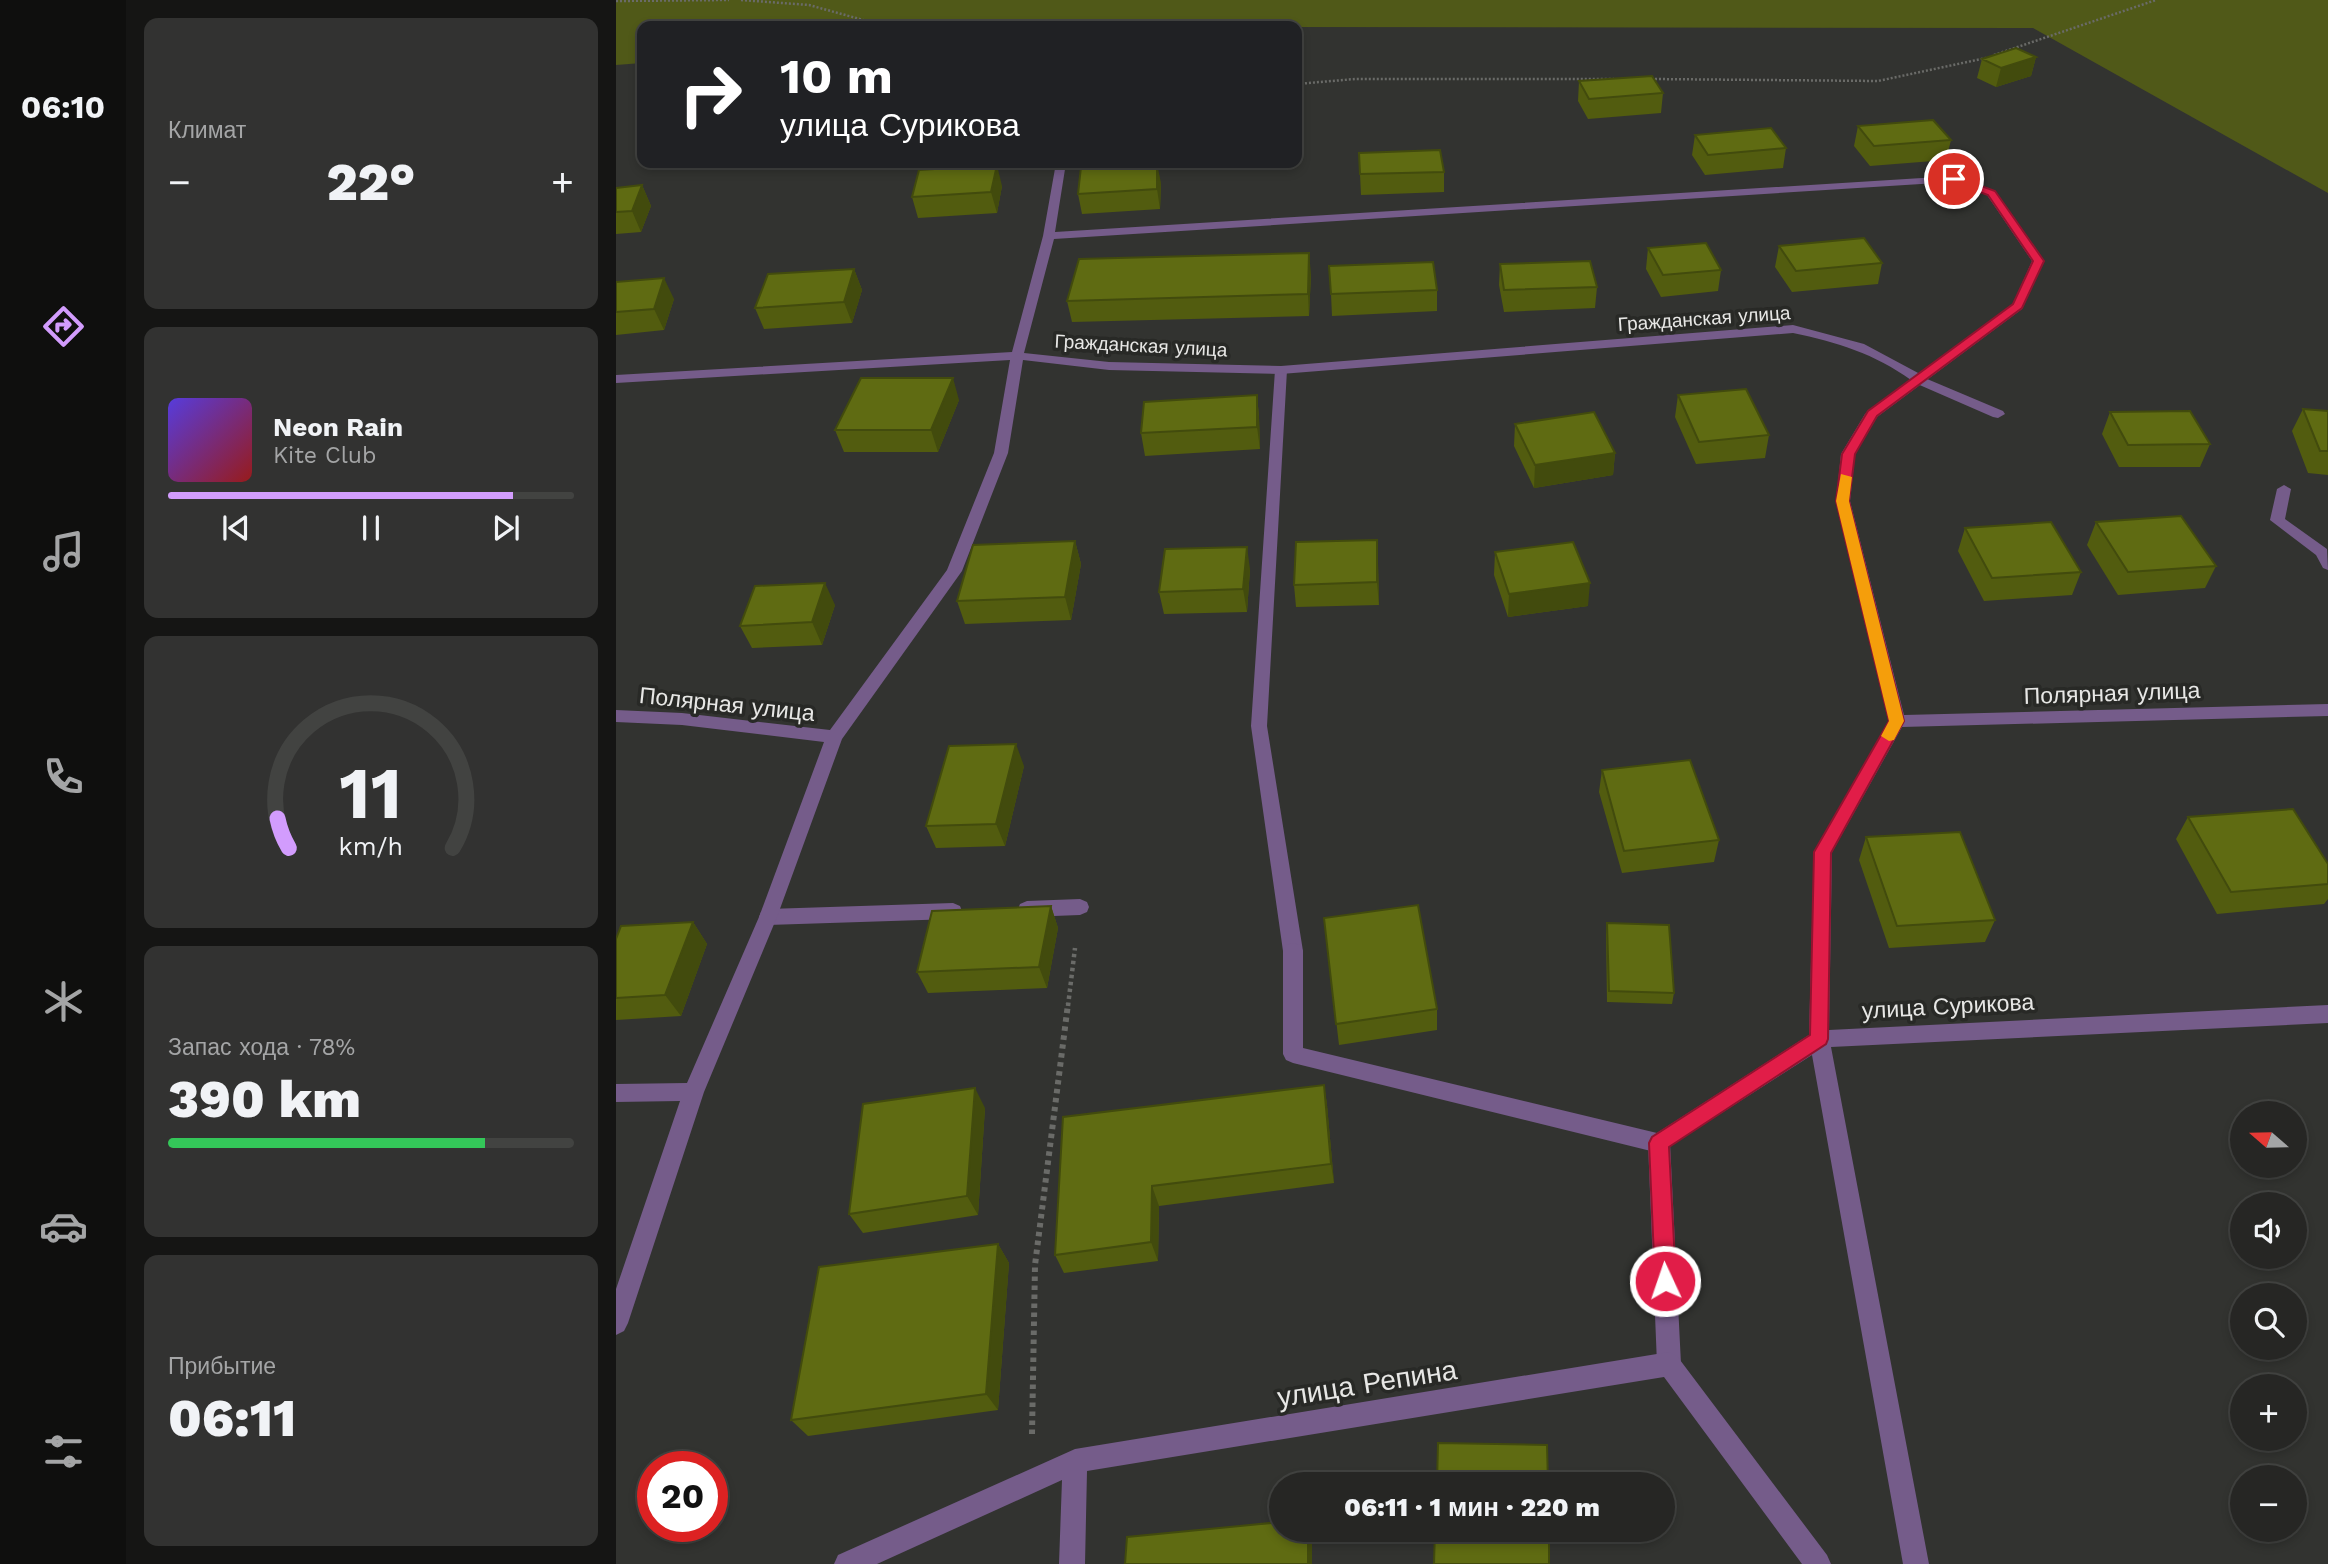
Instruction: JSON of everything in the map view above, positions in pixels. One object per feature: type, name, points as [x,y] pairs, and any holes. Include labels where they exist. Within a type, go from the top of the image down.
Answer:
[{"type":"street","points":[[616,1323],[694,1092],[768,917],[834,737],[954,571],[1001,453],[1017,356],[1049,236],[1060,168]]},
{"type":"street","points":[[1049,236],[1954,179],[1991,193],[2038,261],[2018,306],[1872,414],[1848,454],[1843,501],[1897,721],[1823,852],[1819,1039],[1916,1564]]},
{"type":"street","name":"Гражданская улица","points":[[616,379],[1017,356],[1108,366],[1281,370],[1793,329],[1850,340],[1888,357],[1920,380],[1998,414]]},
{"type":"street","points":[[1281,370],[1259,726],[1293,951],[1293,1054],[1659,1143],[1819,1039]]},
{"type":"street","points":[[2284,489],[2277,520],[2322,552],[2328,565]]},
{"type":"street","name":"Полярная улица","points":[[1897,721],[2328,710]]},
{"type":"street","name":"Полярная улица","points":[[616,716],[682,719],[834,737]]},
{"type":"street","points":[[1012,909],[1080,907]]},
{"type":"street","points":[[768,917],[971,911]]},
{"type":"street","name":"улица Сурикова","points":[[1819,1039],[2328,1014]]},
{"type":"street","points":[[616,1093],[694,1092]]},
{"type":"street","points":[[1659,1143],[1669,1364],[1818,1564]]},
{"type":"street","name":"улица Репина","points":[[847,1564],[1075,1461],[1669,1364]]},
{"type":"street","points":[[1072,1564],[1075,1461]]},
{"type":"path","points":[[616,1],[729,0]]},
{"type":"path","points":[[741,0],[809,5],[867,21]]},
{"type":"path","points":[[1651,79],[1878,81],[1973,62],[2156,0]]},
{"type":"path","points":[[1302,83],[1355,79],[1624,79]]},
{"type":"path","points":[[1031,1480],[1035,1265],[1080,907]]},
{"type":"green space","points":[[616,0],[2328,0],[2328,193],[2033,28],[1302,27],[1302,21],[637,21],[637,63],[616,65]]},
{"type":"building","points":[[2016,48],[2036,57],[2001,68],[1982,59]]},
{"type":"building","points":[[1652,76],[1663,93],[1589,99],[1579,81]]},
{"type":"building","points":[[1933,120],[1951,140],[1874,146],[1858,126]]},
{"type":"building","points":[[1771,128],[1786,148],[1708,155],[1695,135]]},
{"type":"building","points":[[1440,150],[1444,172],[1360,174],[1359,153]]},
{"type":"building","points":[[996,168],[991,192],[912,197],[919,170]]},
{"type":"building","points":[[1081,168],[1157,168],[1157,189],[1078,194]]},
{"type":"building","points":[[642,185],[632,211],[616,212],[616,188]]},
{"type":"building","points":[[1864,238],[1882,263],[1796,271],[1779,246]]},
{"type":"building","points":[[1706,243],[1721,270],[1663,275],[1648,248]]},
{"type":"building","points":[[1309,253],[1308,294],[1067,301],[1079,259]]},
{"type":"building","points":[[1590,261],[1597,287],[1504,290],[1500,264]]},
{"type":"building","points":[[1433,262],[1437,290],[1331,294],[1329,266]]},
{"type":"building","points":[[854,269],[844,302],[755,308],[768,274]]},
{"type":"building","points":[[664,278],[654,309],[616,312],[616,282]]},
{"type":"building","points":[[861,378],[953,378],[931,430],[835,430]]},
{"type":"building","points":[[1746,389],[1769,435],[1699,442],[1678,395]]},
{"type":"building","points":[[1257,395],[1257,427],[1141,433],[1144,402]]},
{"type":"building","points":[[2303,409],[2328,411],[2328,451],[2320,451]]},
{"type":"building","points":[[2190,411],[2210,444],[2128,445],[2110,412]]},
{"type":"building","points":[[1594,412],[1615,453],[1535,465],[1515,424]]},
{"type":"building","points":[[2181,516],[2216,566],[2128,572],[2096,522]]},
{"type":"building","points":[[2051,522],[2081,572],[1992,578],[1965,528]]},
{"type":"building","points":[[1377,540],[1377,582],[1294,585],[1296,542]]},
{"type":"building","points":[[1075,541],[1065,597],[957,601],[973,545]]},
{"type":"building","points":[[1573,542],[1590,583],[1509,594],[1495,552]]},
{"type":"building","points":[[1247,547],[1243,589],[1159,592],[1165,549]]},
{"type":"building","points":[[825,583],[812,622],[740,626],[755,586]]},
{"type":"building","points":[[1016,744],[996,824],[926,826],[949,746]]},
{"type":"building","points":[[1690,760],[1719,840],[1624,851],[1602,770]]},
{"type":"building","points":[[2293,809],[2328,864],[2328,884],[2231,892],[2188,817]]},
{"type":"building","points":[[1960,832],[1995,920],[1897,926],[1866,837]]},
{"type":"building","points":[[1418,905],[1437,1009],[1336,1024],[1324,918]]},
{"type":"building","points":[[1051,906],[1039,967],[917,972],[932,911]]},
{"type":"building","points":[[693,922],[665,995],[616,998],[616,939],[621,926]]},
{"type":"building","points":[[1607,923],[1669,925],[1674,993],[1609,991]]},
{"type":"building","points":[[1324,1085],[1331,1164],[1152,1186],[1151,1242],[1055,1255],[1063,1117]]},
{"type":"building","points":[[975,1088],[967,1196],[849,1214],[863,1104]]},
{"type":"building","points":[[998,1244],[986,1394],[791,1420],[819,1267]]},
{"type":"building","points":[[1438,1443],[1547,1445],[1548,1472],[1437,1472]]},
{"type":"building","points":[[1269,1523],[1269,1542],[1308,1542],[1308,1564],[1125,1564],[1127,1537]]},
{"type":"building","points":[[1435,1542],[1549,1542],[1549,1564],[1434,1564]]},
{"type":"slow traffic","points":[[1845,477],[1843,501],[1897,721],[1889,736]]},
{"type":"route","points":[[1665,1281],[1659,1143],[1819,1039],[1823,852],[1897,721],[1843,501],[1848,454],[1872,414],[2018,306],[2038,261],[1991,193],[1954,179]]}]
